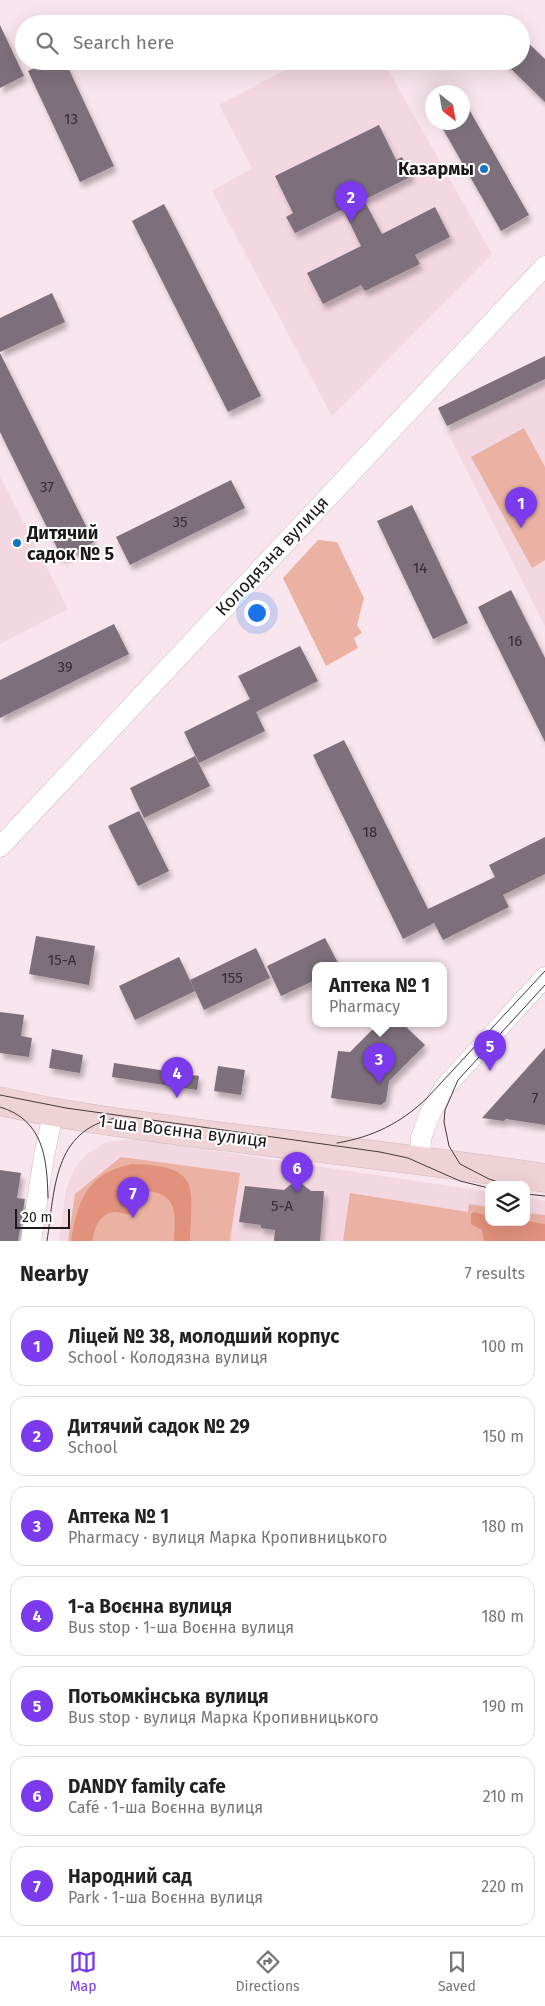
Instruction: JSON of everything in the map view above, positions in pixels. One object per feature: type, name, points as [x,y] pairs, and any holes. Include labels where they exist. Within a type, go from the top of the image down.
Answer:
[{"type":"street","name":"Колодязна вулиця","points":[[0,847],[545,266]]},
{"type":"street","points":[[420,1160],[421,1138],[429,1116],[444,1088],[545,977]]},
{"type":"street","name":"1-ша Воєнна вулиця","points":[[0,1101],[53,1114],[336,1151],[420,1160],[545,1178]]},
{"type":"street","points":[[31,1241],[44,1156],[53,1114]]},
{"type":"shaded area","points":[[285,70],[388,70],[492,254],[332,416],[212,191],[252,168],[219,105]]},
{"type":"shaded area","points":[[545,382],[545,626],[447,431]]},
{"type":"shaded area","points":[[524,428],[545,467],[545,560],[532,568],[471,457]]},
{"type":"shaded area","name":"Дитячий садок № 5","points":[[0,477],[68,609],[0,644]]},
{"type":"shaded area","points":[[318,540],[337,542],[364,598],[357,625],[362,633],[354,638],[358,648],[326,666],[283,578]]},
{"type":"shaded area","points":[[136,1139],[485,1191],[485,1226],[530,1226],[530,1199],[545,1201],[545,1241],[59,1241],[66,1189],[76,1166],[87,1154],[106,1142]]},
{"type":"shaded area","points":[[121,1157],[240,1173],[230,1241],[68,1241],[75,1194]]},
{"type":"shaded area","points":[[132,1164],[170,1169],[181,1174],[191,1192],[190,1241],[174,1241],[174,1210],[167,1199],[161,1194],[143,1191],[134,1194],[131,1214],[115,1212],[105,1215],[96,1226],[92,1241],[71,1241],[77,1213],[87,1190],[104,1174]]},
{"type":"shaded area","points":[[350,1193],[468,1212],[469,1204],[485,1206],[485,1226],[530,1226],[530,1213],[545,1215],[545,1241],[343,1241]]},
{"type":"shaded area","points":[[474,1212],[485,1215],[485,1226],[530,1226],[530,1222],[545,1224],[545,1241],[484,1241],[482,1230],[471,1224],[471,1214]]},
{"type":"building","points":[[0,25],[15,57],[15,70],[21,70],[24,76],[0,88]]},
{"type":"building","points":[[530,45],[545,59],[545,102],[512,70],[530,70]]},
{"type":"building","points":[[69,70],[114,166],[80,182],[28,71]]},
{"type":"building","name":"Казармы","points":[[470,111],[529,215],[501,231],[444,130],[470,130]]},
{"type":"building","points":[[379,125],[396,160],[402,157],[412,176],[364,200],[382,234],[435,207],[450,237],[415,255],[420,264],[365,291],[361,285],[323,304],[307,273],[361,246],[343,209],[295,233],[286,217],[293,213],[275,176]]},
{"type":"building","points":[[164,204],[261,396],[228,412],[132,221]]},
{"type":"building","points":[[52,293],[65,322],[0,352],[0,318]]},
{"type":"building","points":[[0,353],[94,542],[62,558],[0,432]]},
{"type":"building","points":[[545,356],[545,379],[447,426],[438,408]]},
{"type":"building","points":[[231,480],[245,508],[130,565],[116,537]]},
{"type":"building","points":[[412,505],[468,623],[433,639],[377,521]]},
{"type":"building","points":[[511,590],[545,658],[545,742],[478,607]]},
{"type":"building","points":[[114,624],[129,654],[0,718],[0,680]]},
{"type":"building","points":[[300,646],[318,681],[256,712],[265,731],[199,763],[184,732],[250,699],[238,676]]},
{"type":"building","points":[[344,740],[428,909],[495,877],[489,865],[545,837],[545,874],[503,895],[509,907],[443,940],[434,923],[403,939],[313,755]]},
{"type":"building","points":[[195,756],[210,786],[144,818],[130,788]]},
{"type":"building","points":[[139,811],[169,871],[138,886],[108,826]]},
{"type":"building","points":[[36,936],[95,946],[89,985],[29,974]]},
{"type":"building","points":[[325,938],[337,962],[312,962],[312,981],[281,996],[267,966]]},
{"type":"building","points":[[256,948],[270,978],[204,1010],[190,980]]},
{"type":"building","points":[[179,957],[195,991],[135,1020],[119,986]]},
{"type":"building","points":[[0,1012],[24,1015],[21,1036],[32,1038],[29,1057],[0,1053]]},
{"type":"building","points":[[375,1027],[406,1027],[425,1045],[389,1081],[386,1101],[381,1105],[331,1098],[338,1051],[350,1052]]},
{"type":"building","points":[[545,1048],[545,1125],[506,1119],[504,1121],[482,1118]]},
{"type":"building","points":[[52,1049],[83,1055],[80,1073],[49,1068]]},
{"type":"building","points":[[114,1063],[199,1076],[197,1090],[112,1077]]},
{"type":"building","points":[[218,1066],[245,1070],[241,1095],[214,1091]]},
{"type":"building","points":[[0,1170],[21,1173],[17,1198],[25,1199],[18,1241],[0,1241]]},
{"type":"building","points":[[296,1183],[302,1184],[311,1191],[324,1191],[320,1241],[274,1241],[275,1230],[261,1228],[261,1225],[239,1222],[245,1186],[284,1190]]},
{"type":"tram line","points":[[337,1143],[363,1137],[386,1128],[417,1107],[545,971]]},
{"type":"tram line","points":[[495,1181],[460,1164],[449,1146],[444,1122],[445,1110],[458,1080],[545,985]]},
{"type":"tram line","points":[[0,1095],[66,1108],[380,1152],[408,1158],[460,1181],[485,1187]]},
{"type":"tram line","points":[[0,1107],[15,1113],[26,1121],[34,1131],[44,1155],[48,1198]]},
{"type":"tram line","points":[[47,1241],[56,1182],[61,1164],[69,1148],[80,1135],[95,1125],[116,1118]]},
{"type":"tram line","points":[[530,1194],[545,1196]]},
{"type":"place","name":"Казармы","points":[[484,169]]},
{"type":"place","name":"Дитячий садок № 29","points":[[351,222]]},
{"type":"place","name":"Ліцей № 38, молодший корпус","points":[[521,528]]},
{"type":"place","name":"Дитячий садок № 5","points":[[17,543]]},
{"type":"place","name":"Потьомкінська вулиця","points":[[490,1071]]},
{"type":"place","name":"Аптека № 1","points":[[379,1084]]},
{"type":"place","name":"1-а Воєнна вулиця","points":[[177,1098]]},
{"type":"place","name":"DANDY family cafe","points":[[297,1193]]},
{"type":"place","name":"Народний сад","points":[[133,1218]]}]
